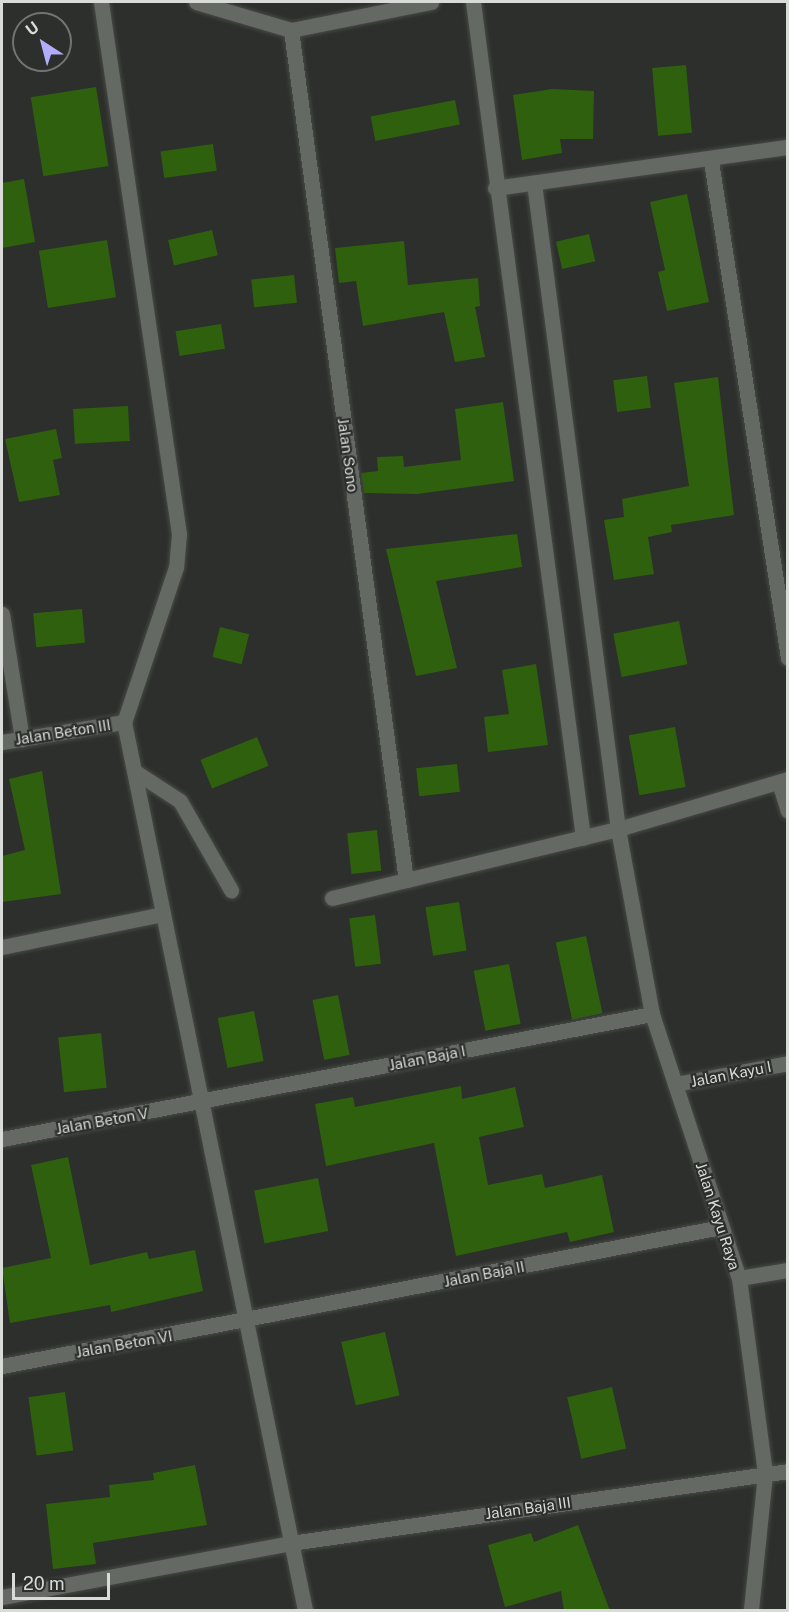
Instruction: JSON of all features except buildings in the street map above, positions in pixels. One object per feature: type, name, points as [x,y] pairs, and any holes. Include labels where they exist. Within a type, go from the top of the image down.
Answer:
[{"type":"street","points":[[100,2],[178,534],[176,567],[124,722],[305,1611]]},
{"type":"street","points":[[196,2],[291,30],[431,2]]},
{"type":"street","points":[[473,2],[495,188],[583,838]]},
{"type":"street","name":"Jalan Sono","points":[[291,30],[406,880]]},
{"type":"street","points":[[495,188],[711,161],[788,147]]},
{"type":"street","points":[[711,161],[788,658]]},
{"type":"street","name":"Jalan Kayu Raya","points":[[534,183],[618,829],[652,1014],[739,1278],[765,1474],[751,1611]]},
{"type":"street","points":[[2,614],[22,739]]},
{"type":"street","name":"Jalan Beton III","points":[[2,741],[124,722]]},
{"type":"street","points":[[134,771],[180,801],[231,890]]},
{"type":"street","points":[[332,898],[618,829],[783,780],[788,811]]},
{"type":"street","points":[[2,947],[164,914]]},
{"type":"street","name":"Jalan Baja I","points":[[202,1103],[652,1014]]},
{"type":"street","name":"Jalan Kayu I","points":[[675,1084],[788,1063]]},
{"type":"street","name":"Jalan Beton V","points":[[2,1139],[202,1103]]},
{"type":"street","name":"Jalan Baja II","points":[[246,1321],[722,1227]]},
{"type":"street","points":[[739,1278],[788,1270]]},
{"type":"street","name":"Jalan Beton VI","points":[[2,1366],[246,1321]]},
{"type":"street","name":"Jalan Baja III","points":[[2,1597],[291,1543],[788,1471]]}]
